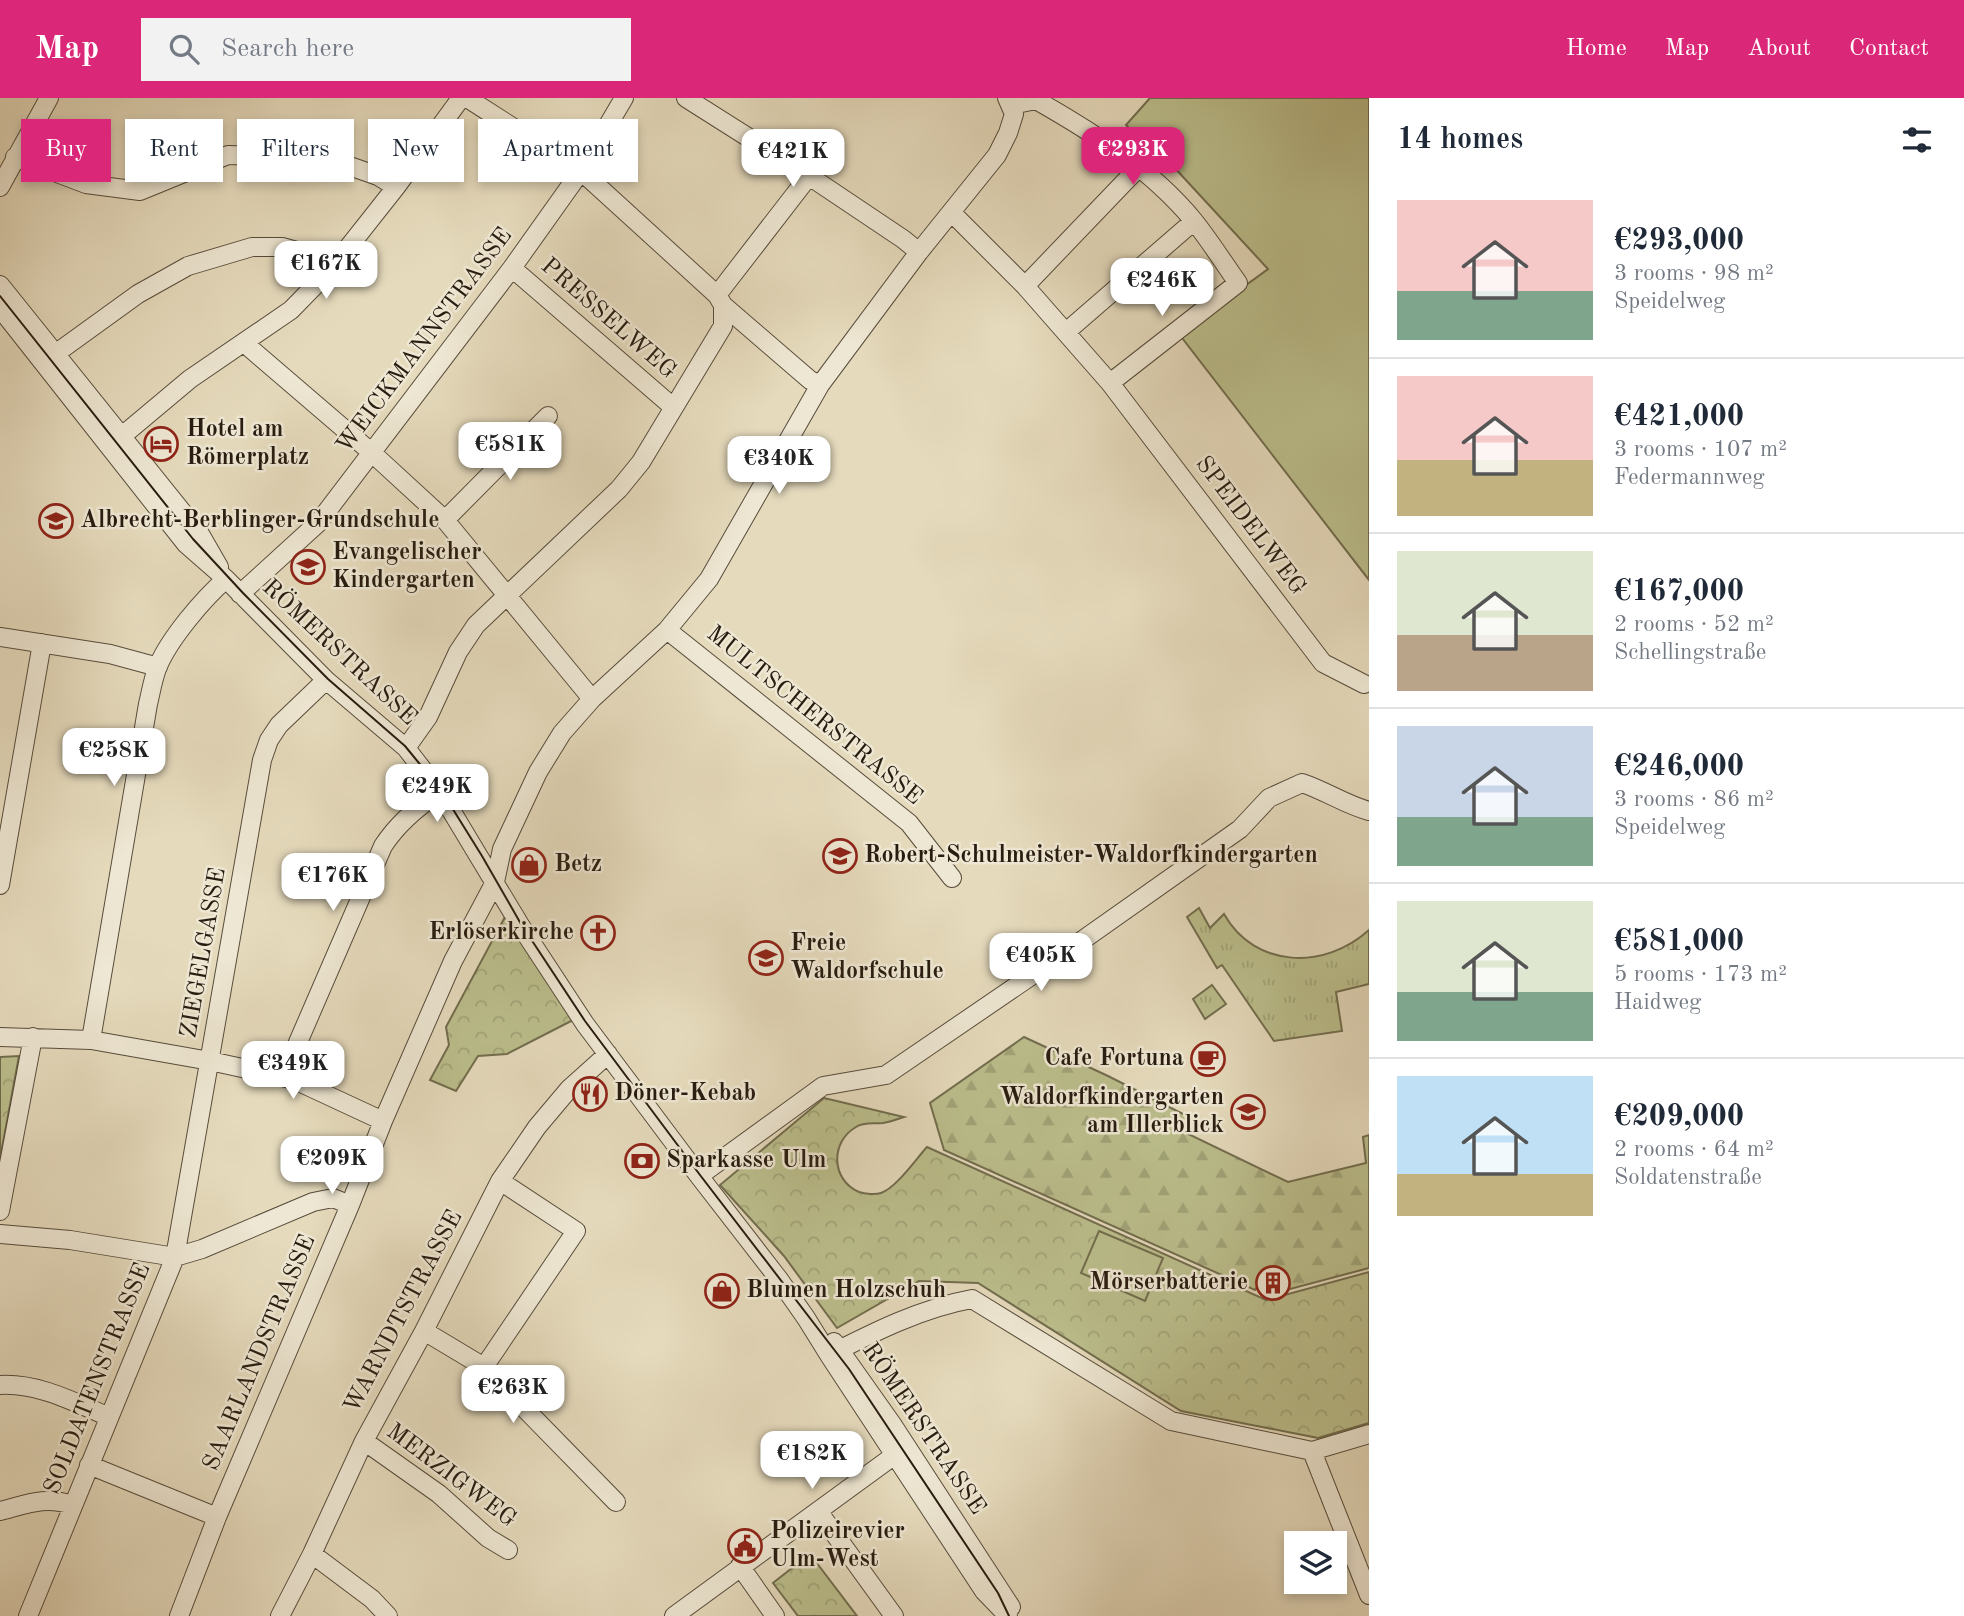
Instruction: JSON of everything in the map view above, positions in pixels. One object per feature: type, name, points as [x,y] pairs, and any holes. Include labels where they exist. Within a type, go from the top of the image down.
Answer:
[{"type":"street","points":[[1,182],[49,98]]},
{"type":"street","points":[[122,436],[190,379],[291,310],[332,268],[461,98]]},
{"type":"street","points":[[467,98],[500,119]]},
{"type":"street","name":"WEICKMANNSTRASSE","points":[[612,119],[624,98]]},
{"type":"street","points":[[686,98],[809,176],[919,252]]},
{"type":"street","points":[[1009,102],[1036,100],[1090,131],[1139,167],[1194,221],[1238,282],[1110,383]]},
{"type":"street","name":"SAARLANDSTRASSE","points":[[179,1616],[217,1517],[383,1121],[453,961],[495,882],[502,849],[538,772],[562,733],[592,699],[667,630],[709,579],[820,385],[919,252],[997,155],[1014,114],[1009,102]]},
{"type":"street","points":[[15,157],[86,184],[140,191],[228,155],[338,162],[378,176],[396,187]]},
{"type":"street","points":[[1025,286],[1139,167]]},
{"type":"street","points":[[405,748],[428,717],[458,652],[476,625],[618,489],[641,463],[723,326],[720,300],[809,176]]},
{"type":"street","name":"WEICKMANNSTRASSE","points":[[240,594],[318,523],[512,268],[573,182]]},
{"type":"street","points":[[593,182],[720,300],[810,380],[820,385]]},
{"type":"street","name":"SPEIDELWEG","points":[[952,213],[1025,286],[1110,383],[1323,663],[1364,684]]},
{"type":"street","points":[[1066,332],[1194,221]]},
{"type":"street","points":[[55,354],[138,293],[188,266],[252,247],[282,247],[307,254],[332,268]]},
{"type":"street","name":"PRESSELWEG","points":[[512,268],[673,407]]},
{"type":"street","name":"RÖMERSTRASSE","points":[[0,285],[200,534],[226,579]]},
{"type":"street","name":"RÖMERSTRASSE","points":[[0,308],[186,544],[226,579],[326,680],[405,748],[440,792],[585,1024],[834,1352],[1016,1616]]},
{"type":"street","points":[[244,342],[371,452],[444,520],[592,699]]},
{"type":"street","points":[[444,520],[548,416]]},
{"type":"street","points":[[91,1040],[148,704],[158,667],[174,640],[206,598],[226,579]]},
{"type":"street","name":"MULTSCHERSTRASSE","points":[[667,630],[909,823],[951,878]]},
{"type":"street","points":[[0,637],[110,654],[158,667]]},
{"type":"street","points":[[0,885],[42,643]]},
{"type":"street","name":"ZIEGELGASSE","points":[[175,1257],[262,760],[279,726],[326,680]]},
{"type":"street","points":[[699,1176],[823,1086],[886,1075],[1240,829],[1269,798],[1302,783],[1321,789],[1356,808],[1369,811]]},
{"type":"street","points":[[283,1077],[383,846],[395,828],[440,792]]},
{"type":"street","points":[[0,1037],[91,1040],[283,1077],[383,1121]]},
{"type":"street","points":[[0,1211],[33,1037]]},
{"type":"street","name":"WARNDTSTRASSE","points":[[280,1616],[364,1441],[424,1331],[500,1181],[537,1127],[569,1089],[608,1054]]},
{"type":"street","points":[[484,1367],[576,1231],[500,1181]]},
{"type":"street","name":"SOLDATENSTRASSE","points":[[28,1616],[175,1257],[202,1249],[313,1202],[333,1198],[350,1205]]},
{"type":"street","points":[[0,1234],[70,1240],[175,1257]]},
{"type":"street","points":[[834,1352],[902,1320],[948,1303],[972,1299],[1171,1421],[1312,1451],[1369,1434]]},
{"type":"street","points":[[424,1331],[484,1367],[615,1502]]},
{"type":"street","points":[[0,1385],[15,1384],[43,1390],[109,1417]]},
{"type":"street","name":"MERZIGWEG","points":[[364,1441],[439,1494],[488,1538],[508,1550]]},
{"type":"street","points":[[674,1616],[900,1450]]},
{"type":"street","name":"RÖMERSTRASSE","points":[[900,1450],[984,1591],[1008,1616]]},
{"type":"street","points":[[1312,1451],[1369,1595]]},
{"type":"street","points":[[89,1465],[217,1517]]},
{"type":"street","points":[[0,1511],[44,1500],[73,1505]]},
{"type":"street","points":[[818,1511],[894,1616]]},
{"type":"street","points":[[312,1554],[372,1599],[388,1616]]},
{"type":"street","points":[[740,1566],[775,1616]]},
{"type":"green space","points":[[1150,98],[1369,98],[1369,580],[1179,334],[1268,269],[1172,165],[1177,160],[1158,140],[1149,148],[1126,125]]},
{"type":"green space","points":[[1199,908],[1210,928],[1224,914],[1237,932],[1254,945],[1272,954],[1292,958],[1332,952],[1369,930],[1369,984],[1336,992],[1342,1031],[1274,1041],[1222,965],[1217,968],[1187,917]]},
{"type":"green space","points":[[506,915],[575,1019],[507,1054],[478,1056],[456,1091],[430,1080],[449,1045],[446,1027]]},
{"type":"green space","points":[[1212,985],[1226,1004],[1205,1019],[1193,999]]},
{"type":"green space","points":[[1024,1037],[1189,1117],[1184,1132],[1288,1182],[1366,1163],[1363,1137],[1369,1135],[1369,1268],[1279,1292],[1270,1282],[1261,1281],[1255,1290],[944,1150],[930,1103]]},
{"type":"green space","points":[[19,1056],[0,1159],[0,1057]]},
{"type":"green space","points":[[824,1098],[904,1117],[886,1123],[859,1125],[842,1142],[838,1151],[839,1170],[843,1179],[859,1192],[876,1194],[887,1190],[927,1147],[1266,1300],[1369,1272],[1369,1423],[1318,1438],[1181,1411],[978,1283],[919,1281],[837,1328],[784,1256],[720,1185]]},
{"type":"green space","points":[[1099,1231],[1163,1258],[1145,1301],[1081,1273]]},
{"type":"green space","points":[[810,1554],[857,1616],[798,1616],[773,1583]]},
{"type":"tram line","points":[[0,296],[193,539],[328,679],[405,746],[441,790],[521,924],[585,1021],[849,1369],[998,1593],[1009,1616]]},
{"type":"place","name":"Hotel am Römerplatz","points":[[161,444]]},
{"type":"place","name":"Albrecht-Berblinger-Grundschule","points":[[56,521]]},
{"type":"place","name":"Evangelischer Kindergarten","points":[[308,567]]},
{"type":"place","name":"Robert-Schulmeister-Waldorfkindergarten","points":[[840,856]]},
{"type":"place","name":"Betz","points":[[529,865]]},
{"type":"place","name":"Erlöserkirche","points":[[598,933]]},
{"type":"place","name":"Freie Waldorfschule","points":[[766,958]]},
{"type":"place","name":"Cafe Fortuna","points":[[1208,1059]]},
{"type":"place","name":"Döner-Kebab","points":[[590,1094]]},
{"type":"place","name":"Waldorfkindergarten am Illerblick","points":[[1248,1112]]},
{"type":"place","name":"Sparkasse Ulm","points":[[642,1161]]},
{"type":"place","name":"Mörserbatterie","points":[[1273,1283]]},
{"type":"place","name":"Blumen Holzschuh","points":[[722,1291]]},
{"type":"place","name":"Polizeirevier Ulm-West","points":[[745,1546]]}]
